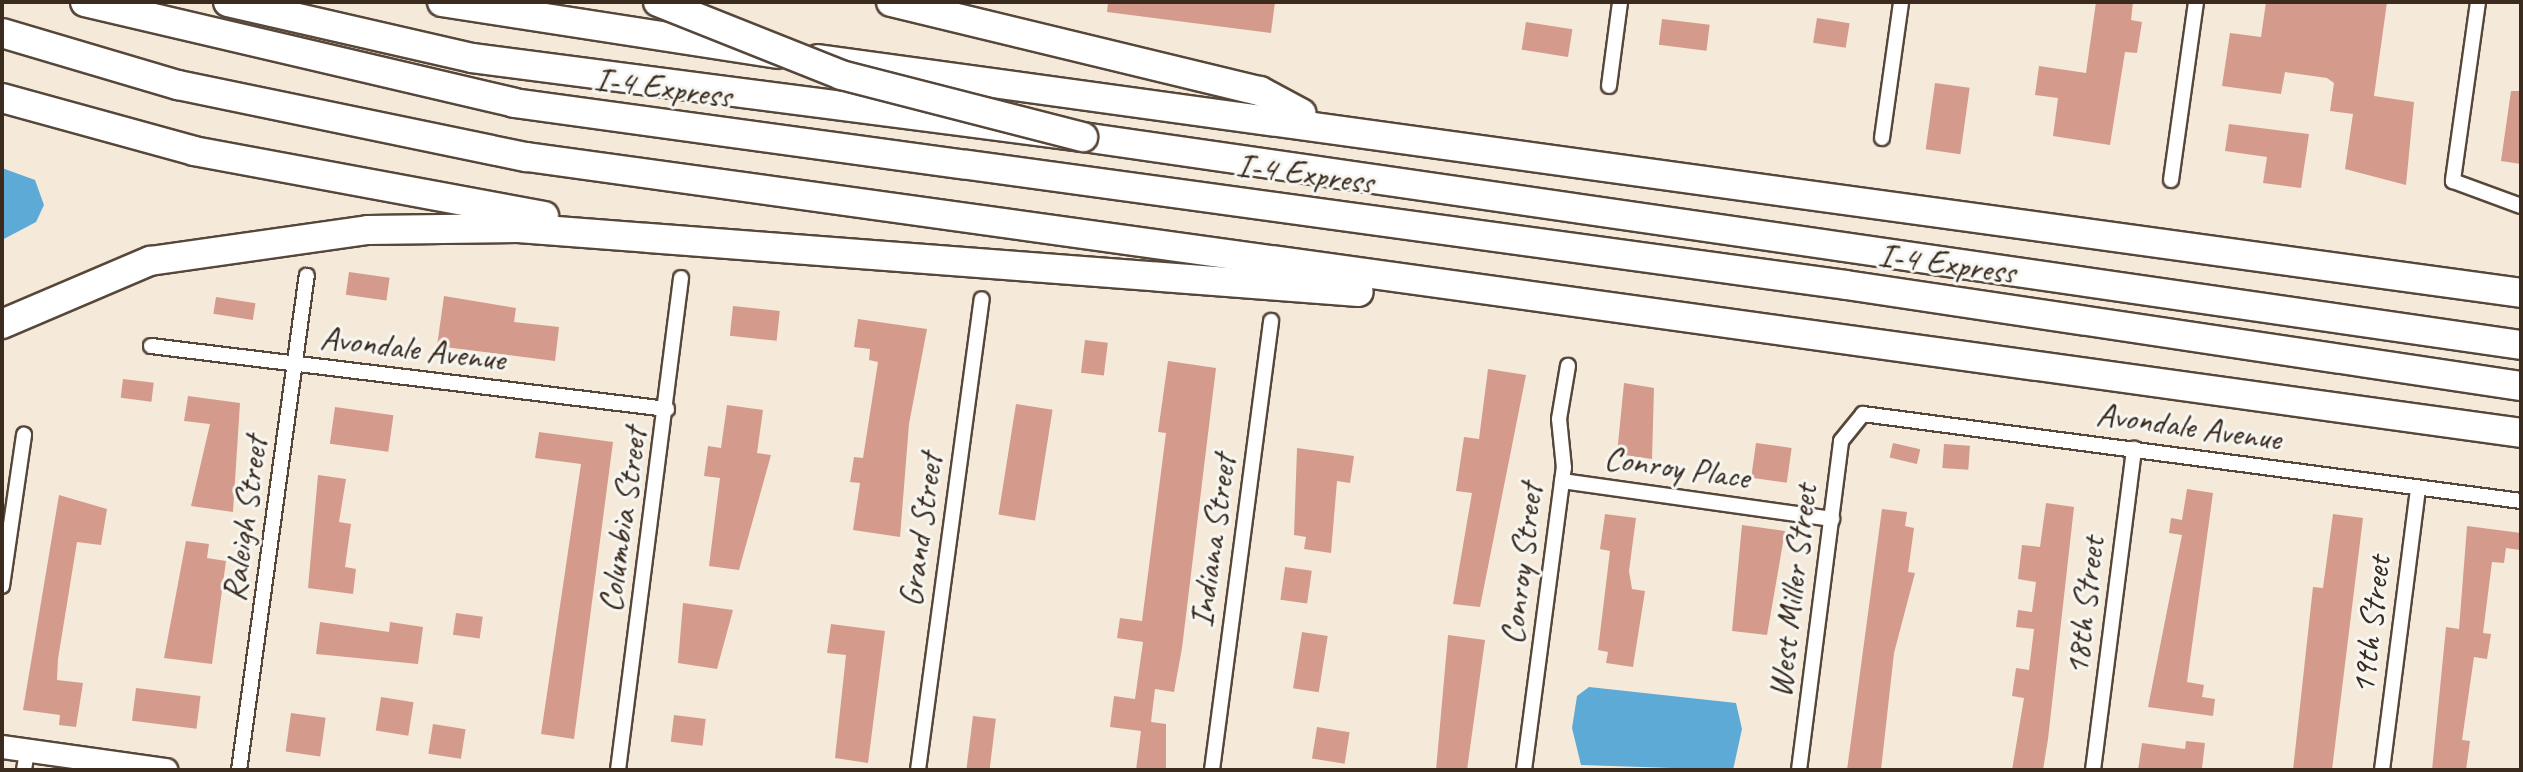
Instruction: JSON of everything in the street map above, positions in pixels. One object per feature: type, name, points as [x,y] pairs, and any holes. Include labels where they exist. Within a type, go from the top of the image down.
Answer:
[{"type":"highway","name":"I-4 Express","points":[[85,2],[514,103],[1830,282],[2521,386]]},
{"type":"highway","name":"I-4 Express","points":[[228,2],[472,58],[714,94],[1083,137],[2521,345]]},
{"type":"highway","points":[[442,2],[664,39],[1319,123],[2521,293]]},
{"type":"highway","points":[[658,2],[841,75],[1083,137]]},
{"type":"highway","points":[[891,2],[1260,91],[1319,123]]},
{"type":"highway","points":[[2,33],[178,85],[527,157],[1674,319],[2521,433]]},
{"type":"highway","points":[[2,98],[194,151],[677,241]]},
{"type":"highway","points":[[2,324],[150,261],[255,241],[518,228],[1674,319]]},
{"type":"street","points":[[1609,86],[1620,2]]},
{"type":"street","points":[[1882,138],[1901,2]]},
{"type":"street","points":[[2171,180],[2196,2]]},
{"type":"street","points":[[2478,2],[2453,181],[2521,206]]},
{"type":"street","name":"Raleigh Street","points":[[239,770],[307,276]]},
{"type":"street","name":"Columbia Street","points":[[618,770],[667,409],[681,278]]},
{"type":"street","name":"Grand Street","points":[[918,770],[982,299]]},
{"type":"street","name":"Indiana Street","points":[[1212,770],[1271,321]]},
{"type":"street","name":"Avondale Avenue","points":[[151,346],[667,409]]},
{"type":"street","name":"Conroy Street","points":[[1524,770],[1562,481],[1559,419],[1568,366]]},
{"type":"street","name":"Avondale Avenue","points":[[1851,422],[1892,415],[2521,501]]},
{"type":"street","name":"West Miller Street","points":[[1799,770],[1841,441],[1851,422]]},
{"type":"street","points":[[2,586],[24,435]]},
{"type":"street","name":"18th Street","points":[[2093,770],[2134,449]]},
{"type":"street","name":"Conroy Place","points":[[1562,481],[1832,519]]},
{"type":"street","name":"19th Street","points":[[2382,770],[2418,488]]},
{"type":"street","points":[[2,747],[26,760],[166,770]]},
{"type":"water","points":[[2,168],[35,180],[44,205],[36,222],[2,240]]},
{"type":"water","points":[[1589,687],[1736,703],[1742,729],[1733,770],[1581,765],[1572,728],[1577,696]]},
{"type":"building","points":[[1108,2],[1275,2],[1271,33],[1107,12]]},
{"type":"building","points":[[2096,2],[2133,2],[2131,20],[2142,22],[2137,53],[2125,52],[2110,145],[2053,136],[2058,98],[2035,95],[2039,66],[2086,73]]},
{"type":"building","points":[[2266,2],[2387,2],[2374,96],[2414,102],[2406,185],[2345,169],[2353,114],[2330,111],[2334,83],[2327,78],[2285,72],[2281,94],[2222,86],[2230,33],[2261,37]]},
{"type":"building","points":[[1817,18],[1850,23],[1846,48],[1813,43]]},
{"type":"building","points":[[1662,19],[1710,25],[1706,51],[1659,45]]},
{"type":"building","points":[[1526,22],[1572,29],[1568,57],[1522,50]]},
{"type":"building","points":[[1935,83],[1970,88],[1960,154],[1926,149]]},
{"type":"building","points":[[2511,91],[2521,91],[2521,164],[2501,161]]},
{"type":"building","points":[[2229,124],[2309,134],[2301,188],[2263,183],[2267,157],[2225,151]]},
{"type":"building","points":[[349,272],[390,278],[386,300],[346,295]]},
{"type":"building","points":[[444,296],[516,308],[514,322],[559,327],[555,361],[437,346]]},
{"type":"building","points":[[216,297],[256,303],[253,320],[213,314]]},
{"type":"building","points":[[733,306],[780,311],[777,341],[730,336]]},
{"type":"building","points":[[858,319],[927,329],[909,424],[900,537],[853,530],[860,483],[850,482],[854,457],[863,458],[878,362],[869,360],[870,349],[854,347]]},
{"type":"building","points":[[1085,340],[1108,343],[1104,376],[1081,373]]},
{"type":"building","points":[[1168,361],[1216,368],[1174,692],[1155,689],[1151,722],[1166,724],[1166,770],[1136,770],[1141,731],[1110,727],[1114,696],[1135,699],[1143,642],[1117,638],[1120,618],[1142,621],[1166,433],[1158,432]]},
{"type":"building","points":[[1488,369],[1526,375],[1480,607],[1453,604],[1472,493],[1456,491],[1464,437],[1479,439]]},
{"type":"building","points":[[123,379],[154,383],[151,402],[121,398]]},
{"type":"building","points":[[1624,383],[1654,388],[1652,459],[1617,454]]},
{"type":"building","points":[[188,396],[240,403],[233,512],[191,506],[210,424],[184,421]]},
{"type":"building","points":[[1016,404],[1053,410],[1035,520],[998,515]]},
{"type":"building","points":[[727,405],[763,410],[757,453],[771,455],[739,570],[709,566],[720,478],[704,476],[708,446],[721,448]]},
{"type":"building","points":[[335,407],[393,415],[388,452],[330,444]]},
{"type":"building","points":[[539,432],[613,442],[574,739],[541,734],[581,464],[535,458]]},
{"type":"building","points":[[1756,443],[1792,448],[1787,483],[1751,478]]},
{"type":"building","points":[[1893,443],[1920,449],[1917,464],[1890,458]]},
{"type":"building","points":[[1944,444],[1970,446],[1968,470],[1942,468]]},
{"type":"building","points":[[1297,448],[1354,456],[1350,483],[1337,481],[1331,553],[1304,549],[1306,537],[1294,535]]},
{"type":"building","points":[[318,475],[346,479],[339,522],[351,524],[345,567],[356,569],[353,594],[308,588]]},
{"type":"building","points":[[2187,489],[2213,493],[2187,682],[2204,685],[2202,697],[2215,699],[2213,716],[2148,707],[2182,535],[2169,533],[2171,518],[2182,520]]},
{"type":"building","points":[[59,495],[107,509],[101,545],[77,542],[58,659],[57,680],[83,683],[76,727],[59,725],[60,715],[23,710]]},
{"type":"building","points":[[2046,503],[2074,507],[2048,739],[2043,770],[2012,770],[2024,698],[2012,696],[2016,668],[2029,670],[2034,629],[2016,627],[2018,610],[2032,612],[2036,582],[2018,579],[2022,545],[2040,547]]},
{"type":"building","points":[[1882,509],[1907,512],[1905,526],[1914,528],[1908,572],[1915,573],[1894,653],[1881,770],[1847,770]]},
{"type":"building","points":[[1605,514],[1636,518],[1629,571],[1632,589],[1645,591],[1633,667],[1606,663],[1608,652],[1598,650],[1610,551],[1600,549]]},
{"type":"building","points":[[2333,514],[2363,518],[2332,770],[2293,770],[2313,587],[2323,588]]},
{"type":"building","points":[[1742,525],[1785,531],[1767,635],[1732,631]]},
{"type":"building","points":[[2467,526],[2521,533],[2520,550],[2506,548],[2504,563],[2492,562],[2483,633],[2491,634],[2487,659],[2474,657],[2462,740],[2470,741],[2466,770],[2432,770],[2446,627],[2459,629]]},
{"type":"building","points":[[186,541],[209,544],[207,558],[226,561],[212,664],[164,658]]},
{"type":"building","points":[[1285,567],[1312,571],[1307,603],[1280,600]]},
{"type":"building","points":[[683,603],[733,610],[717,669],[678,663]]},
{"type":"building","points":[[456,613],[483,617],[480,639],[453,635]]},
{"type":"building","points":[[320,622],[389,632],[390,622],[423,627],[418,664],[316,654]]},
{"type":"building","points":[[831,624],[885,631],[868,763],[835,758],[846,655],[827,653]]},
{"type":"building","points":[[1302,632],[1328,636],[1319,692],[1293,688]]},
{"type":"building","points":[[1448,635],[1485,640],[1467,770],[1436,770]]},
{"type":"building","points":[[136,688],[201,696],[196,729],[132,721]]},
{"type":"building","points":[[381,697],[414,702],[408,736],[376,731]]},
{"type":"building","points":[[291,713],[326,718],[320,756],[286,752]]},
{"type":"building","points":[[674,715],[706,719],[702,746],[671,742]]},
{"type":"building","points":[[973,716],[996,719],[990,770],[966,770]]},
{"type":"building","points":[[433,724],[466,729],[461,759],[428,754]]},
{"type":"building","points":[[1317,727],[1350,732],[1345,764],[1312,759]]},
{"type":"building","points":[[2186,741],[2205,743],[2202,768],[2138,770],[2142,743],[2185,749]]}]
